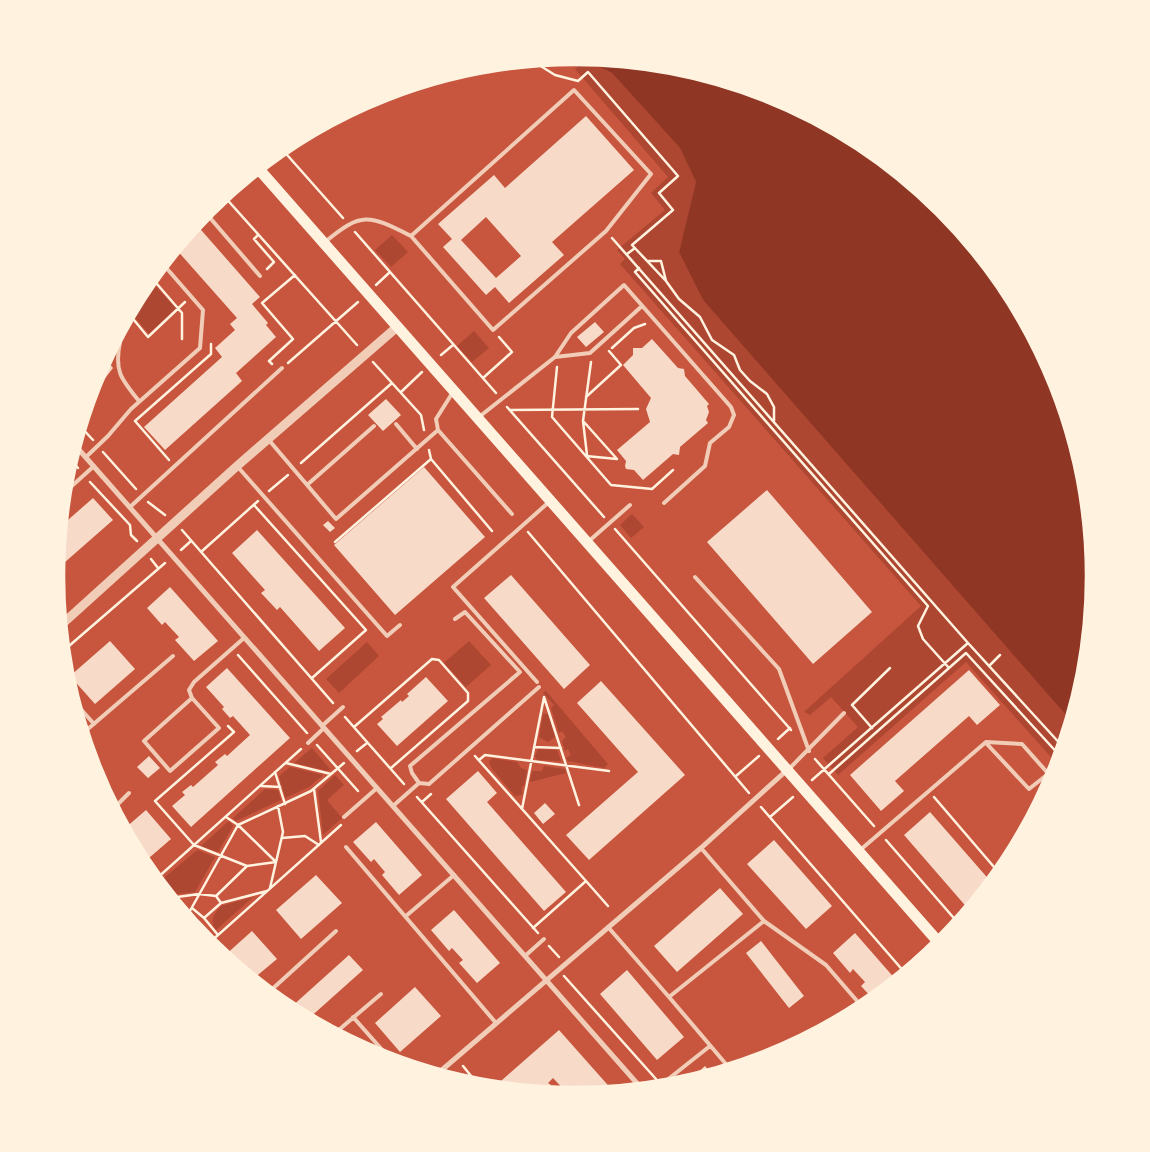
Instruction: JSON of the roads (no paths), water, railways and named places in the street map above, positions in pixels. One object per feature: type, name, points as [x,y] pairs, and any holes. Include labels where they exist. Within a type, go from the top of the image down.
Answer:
[{"type":"main road","points":[[261,173],[936,939]]},
{"type":"street","points":[[66,621],[237,466],[397,327]]},
{"type":"street","points":[[80,450],[637,1083]]},
{"type":"street","points":[[442,1070],[701,848],[787,770]]},
{"type":"lane","points":[[323,243],[348,223],[367,218],[382,222],[411,236],[493,330],[606,231],[651,174],[574,90],[411,236]]},
{"type":"lane","points":[[210,218],[260,276]]},
{"type":"lane","points":[[86,457],[140,401],[200,348],[203,310],[167,268]]},
{"type":"lane","points":[[478,419],[555,356],[571,333],[624,285],[731,407],[734,415],[729,427],[710,444],[705,466],[664,503]]},
{"type":"lane","points":[[555,356],[590,353],[642,306]]},
{"type":"lane","points":[[120,343],[116,361],[121,379],[140,401]]},
{"type":"lane","points":[[130,507],[282,368]]},
{"type":"lane","points":[[454,392],[436,419],[438,430],[512,514]]},
{"type":"lane","points":[[396,424],[417,449]]},
{"type":"lane","points":[[307,485],[374,426]]},
{"type":"lane","points":[[268,439],[336,519],[438,430]]},
{"type":"lane","points":[[72,486],[94,466]]},
{"type":"lane","points":[[237,466],[387,636],[400,625]]},
{"type":"lane","points":[[537,682],[453,587],[551,501]]},
{"type":"lane","points":[[587,543],[630,505]]},
{"type":"lane","points":[[695,576],[779,669],[809,751]]},
{"type":"lane","points":[[419,783],[412,773],[410,766],[520,672],[465,612],[454,620]]},
{"type":"lane","points":[[192,698],[144,741],[170,771],[219,728],[192,698],[189,690],[194,682],[244,638]]},
{"type":"lane","points":[[88,729],[173,656]]},
{"type":"lane","points":[[393,806],[419,783],[429,784],[539,687]]},
{"type":"lane","points":[[308,743],[342,709]]},
{"type":"lane","points":[[82,710],[94,724]]},
{"type":"lane","points":[[787,770],[809,751],[844,713]]},
{"type":"lane","points":[[858,852],[986,742],[1022,744],[1047,773]]},
{"type":"lane","points":[[986,742],[1029,789],[1045,776]]},
{"type":"lane","points":[[344,817],[377,788]]},
{"type":"lane","points":[[117,804],[129,793]]},
{"type":"lane","points":[[346,848],[496,1023]]},
{"type":"lane","points":[[701,848],[764,921],[826,965],[858,1001]]},
{"type":"lane","points":[[406,916],[454,875]]},
{"type":"lane","points":[[669,997],[764,921]]},
{"type":"lane","points":[[608,927],[726,1064]]},
{"type":"lane","points":[[273,988],[336,931]]},
{"type":"lane","points":[[525,956],[544,939]]},
{"type":"lane","points":[[339,1030],[381,994]]},
{"type":"lane","points":[[353,1016],[382,1049]]},
{"type":"lane","points":[[670,1078],[710,1046]]}]
